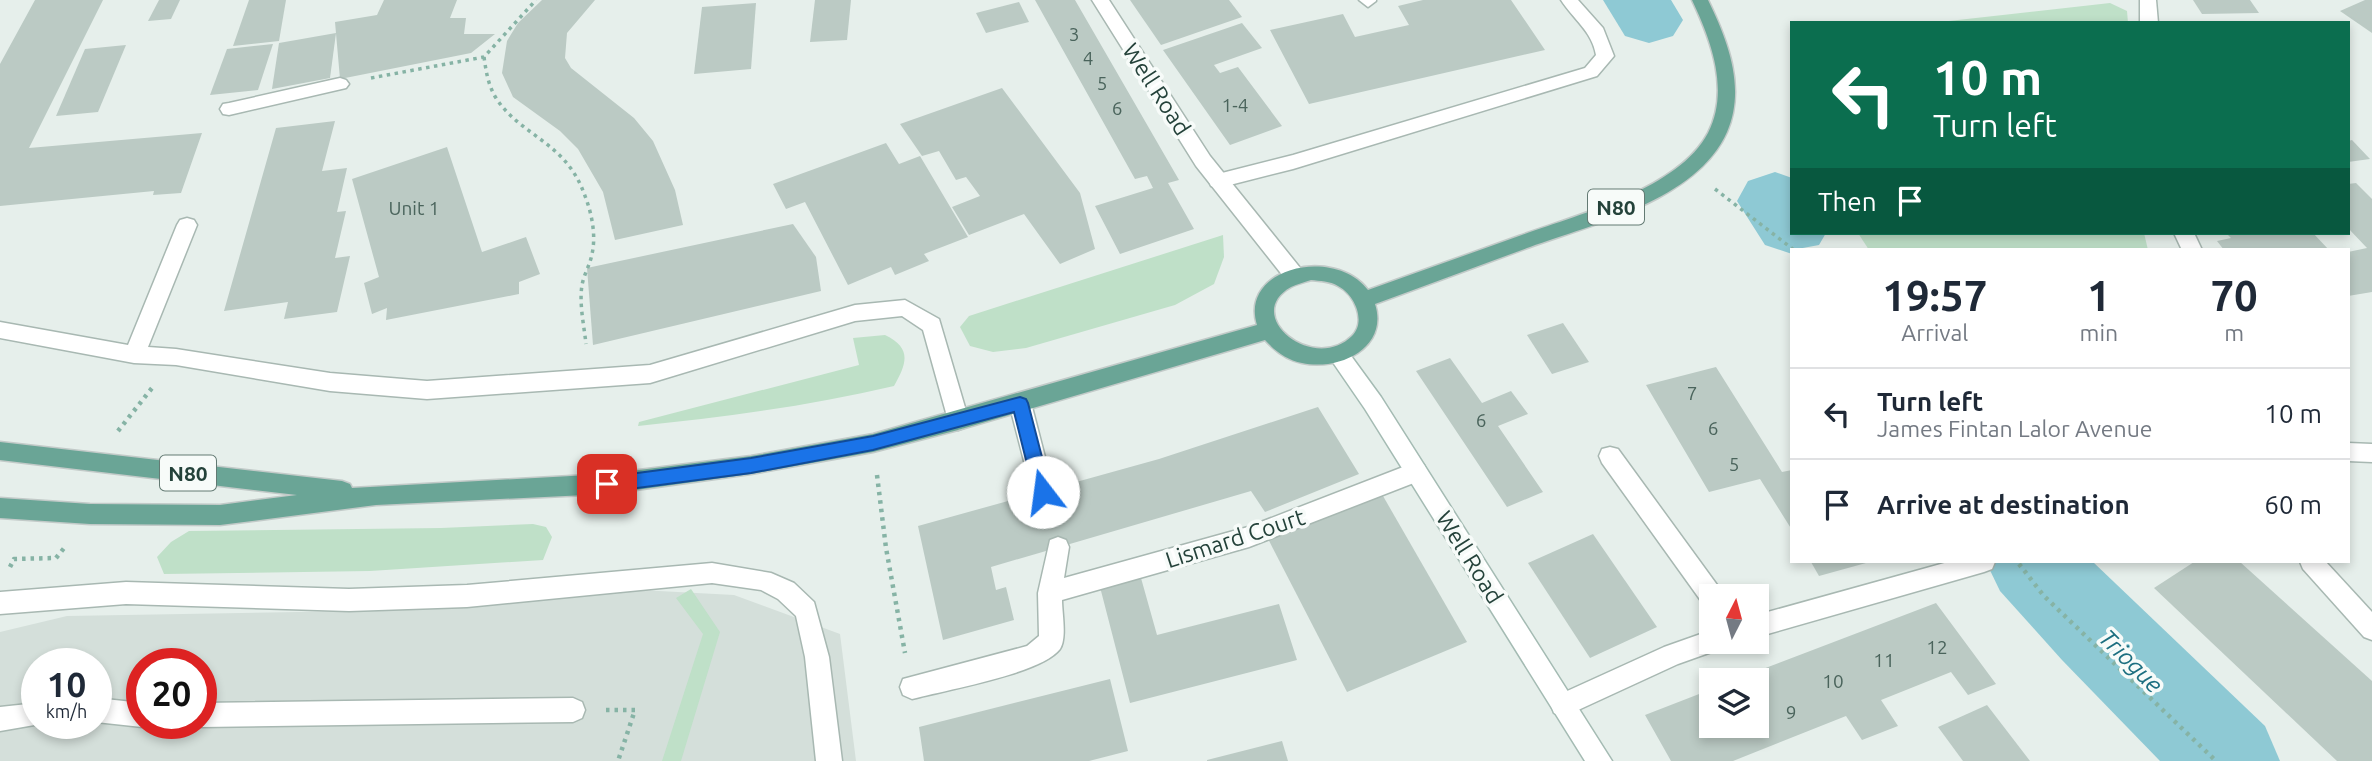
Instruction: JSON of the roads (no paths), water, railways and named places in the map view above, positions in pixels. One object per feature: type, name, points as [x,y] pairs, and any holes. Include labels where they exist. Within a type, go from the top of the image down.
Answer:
[{"type":"main road","name":"N80","points":[[1364,299],[1602,213],[1657,189],[1686,168],[1705,151],[1718,130],[1725,104],[1727,75],[1718,34],[1700,0]]},
{"type":"main road","points":[[1311,272],[1332,275],[1348,282],[1364,299],[1369,314],[1366,333],[1356,345],[1339,355],[1321,358],[1297,354],[1280,346],[1267,331],[1263,317],[1265,300],[1273,288],[1294,275],[1311,272]]},
{"type":"main road","name":"N80","points":[[0,508],[90,514],[220,515],[376,495],[607,484],[751,465],[873,443],[958,421],[1267,331]]},
{"type":"main road","name":"N80","points":[[0,450],[376,495]]},
{"type":"street","name":"Well Road","points":[[1100,0],[1203,161],[1294,275]]},
{"type":"street","points":[[1218,181],[1293,162],[1591,72],[1605,56],[1604,49],[1599,35],[1569,0]]},
{"type":"street","points":[[2148,0],[2149,21]]},
{"type":"street","points":[[229,109],[340,83]]},
{"type":"street","points":[[134,355],[187,225]]},
{"type":"street","points":[[0,330],[134,355],[176,357],[330,382],[426,390],[650,374],[855,313],[905,308],[932,325],[958,421]]},
{"type":"street","name":"Well Road","points":[[1339,355],[1373,403],[1599,761]]},
{"type":"street","points":[[1020,403],[1043,492]]},
{"type":"street","points":[[2350,452],[2372,453]]},
{"type":"street","points":[[1610,456],[1703,584]]},
{"type":"street","name":"Lismard Court","points":[[1050,593],[1249,537],[1416,472]]},
{"type":"street","points":[[912,687],[1034,656],[1051,640],[1050,593],[1058,547]]},
{"type":"street","points":[[2312,563],[2372,629]]},
{"type":"street","points":[[1769,623],[1974,565]]},
{"type":"street","points":[[0,603],[126,593],[349,600],[467,596],[712,573],[763,580],[786,591],[806,610],[817,657],[829,761]]},
{"type":"street","points":[[1563,705],[1672,654],[1699,645]]},
{"type":"street","points":[[217,715],[573,710]]},
{"type":"street","points":[[0,719],[21,717]]},
{"type":"waterway","name":"Triogue","points":[[1637,0],[1649,20]]},
{"type":"waterway","name":"Triogue","points":[[1775,201],[1790,221]]},
{"type":"waterway","name":"Triogue","points":[[2033,563],[2095,629],[2230,761]]}]
